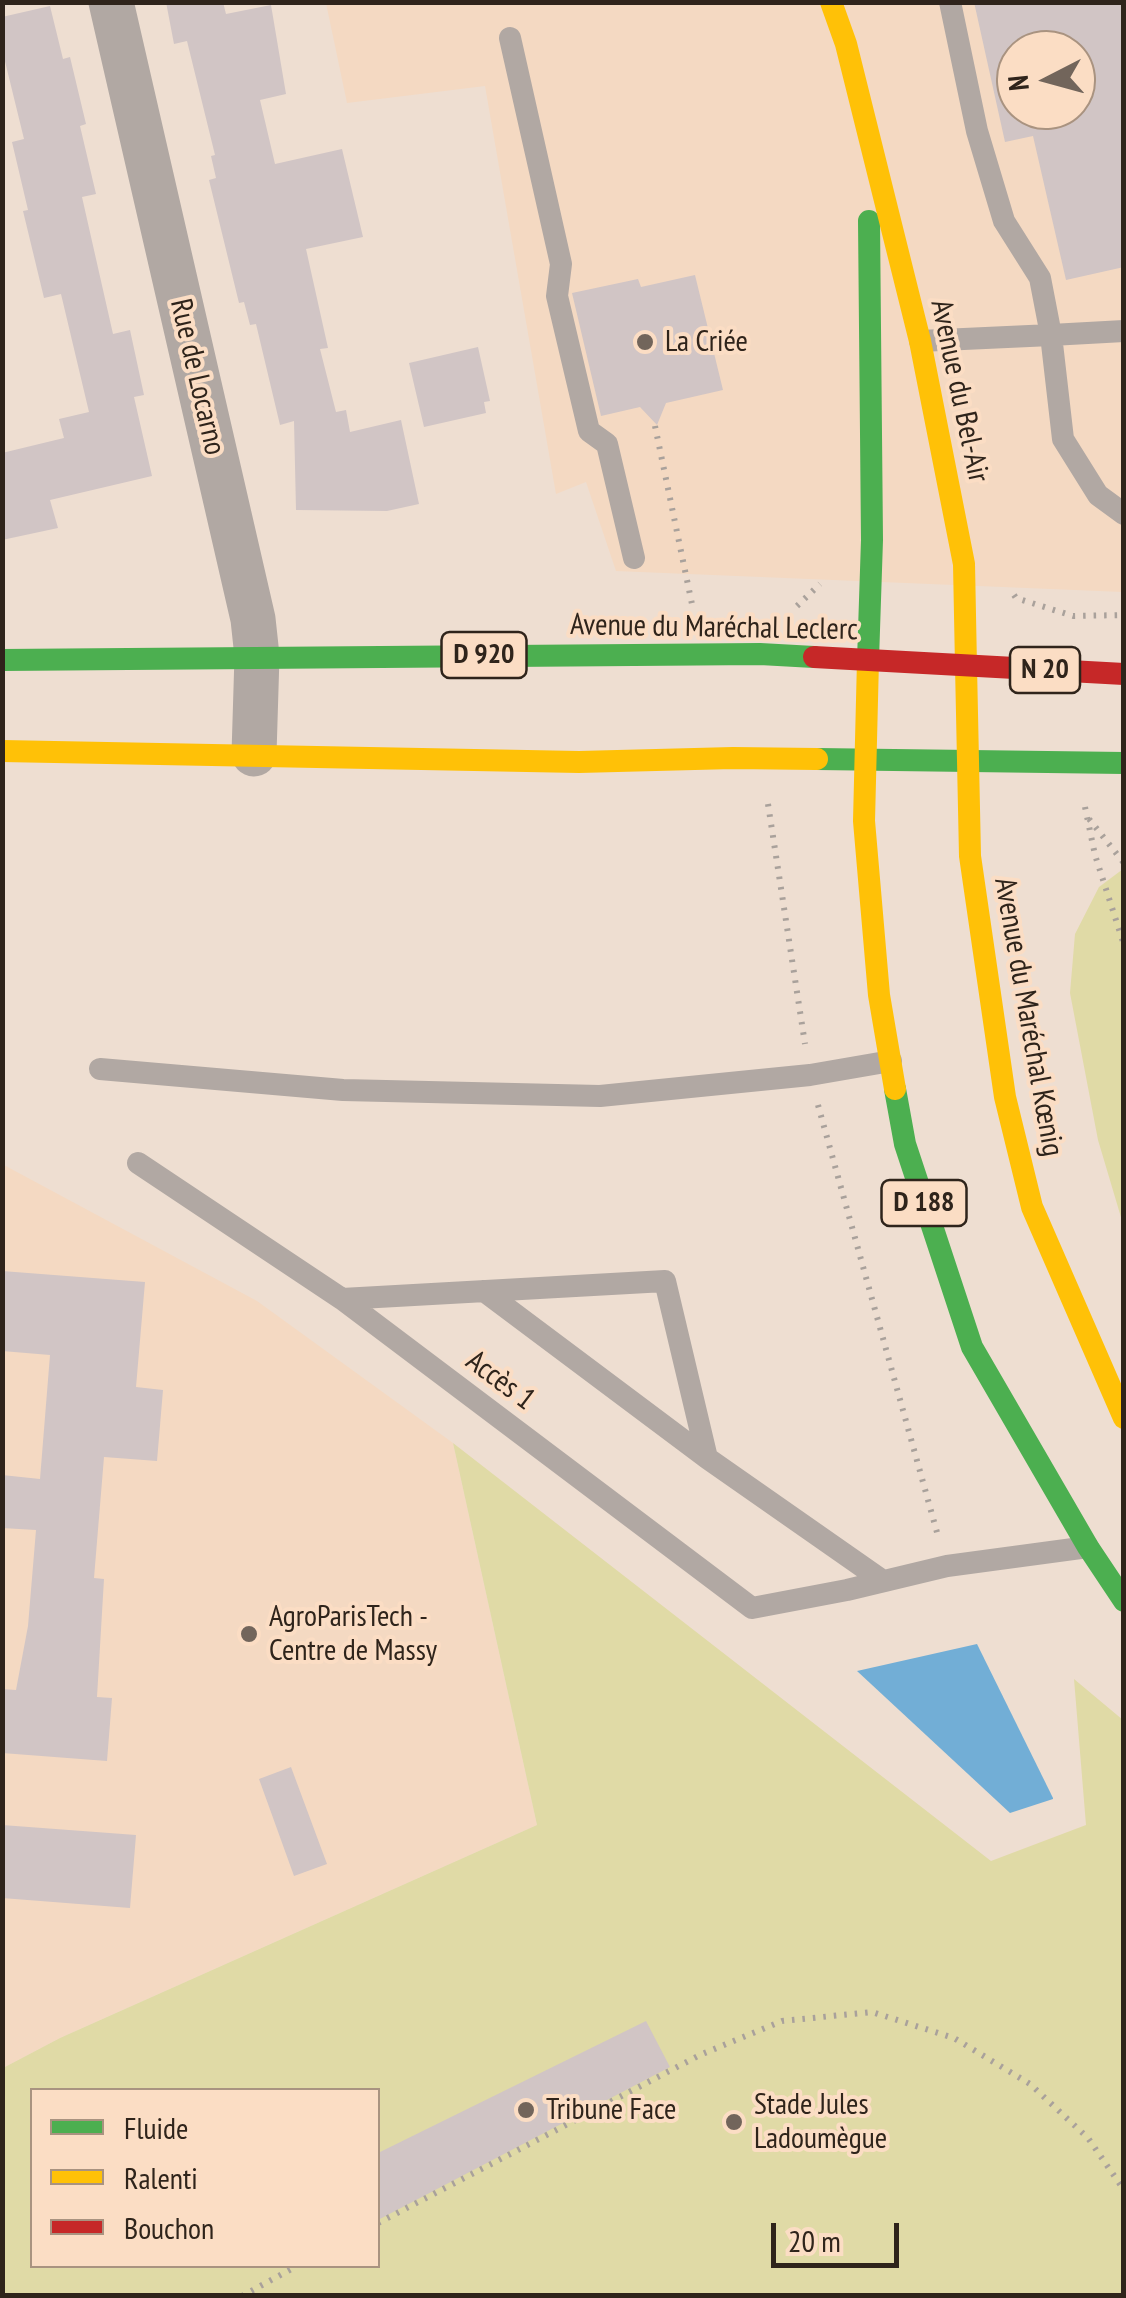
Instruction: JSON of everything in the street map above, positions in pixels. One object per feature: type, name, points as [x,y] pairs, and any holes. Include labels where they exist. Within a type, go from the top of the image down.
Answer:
[{"type":"main road","name":"Avenue du Bel-Air","points":[[831,2],[846,44],[920,341],[964,564],[966,666]]},
{"type":"main road","name":"Avenue du Bel-Air","points":[[868,132],[872,540],[868,660]]},
{"type":"main road","name":"Avenue du Maréchal Leclerc","points":[[2,660],[760,654],[1124,674]]},
{"type":"main road","name":"D 188","points":[[868,660],[864,821],[879,994],[905,1144],[972,1348],[1088,1547],[1124,1601]]},
{"type":"main road","name":"Avenue du Maréchal Kœnig","points":[[966,666],[970,856],[1005,1097],[1032,1207],[1124,1418]]},
{"type":"main road","points":[[2,750],[579,762],[733,758],[1124,763]]},
{"type":"street","name":"Rue de Locarno","points":[[111,2],[253,619],[254,754]]},
{"type":"lane","points":[[950,2],[977,130],[1004,222],[1040,278],[1063,439],[1098,494],[1124,514]]},
{"type":"lane","points":[[510,38],[561,264],[557,296],[575,373],[589,431],[607,444],[634,558]]},
{"type":"lane","points":[[920,341],[1124,330]]},
{"type":"lane","points":[[100,1070],[344,1090],[600,1096],[810,1075],[891,1061]]},
{"type":"lane","name":"Accès 1","points":[[138,1163],[342,1299],[752,1608],[946,1566],[1088,1547]]},
{"type":"lane","points":[[342,1299],[665,1281],[708,1458]]},
{"type":"lane","points":[[484,1292],[708,1458],[884,1581]]},
{"type":"path","points":[[655,426],[695,620]]},
{"type":"path","points":[[794,610],[818,589],[824,577]]},
{"type":"path","points":[[1006,582],[1016,598],[1073,616],[1124,615]]},
{"type":"path","points":[[766,794],[810,1075],[946,1566]]},
{"type":"path","points":[[1124,863],[1088,818],[1095,855],[1124,946]]},
{"type":"path","points":[[380,2223],[700,2054],[782,2020],[872,2012],[954,2038],[1030,2084],[1088,2138],[1124,2190]]},
{"type":"path","points":[[242,2296],[293,2268]]},
{"type":"shaded area","points":[[326,3],[1123,3],[1123,592],[616,571],[586,482],[556,494],[485,86],[347,103]]},
{"type":"shaded area","points":[[1123,869],[1123,1224],[1098,1140],[1070,993],[1075,934],[1099,887]]},
{"type":"shaded area","name":"AgroParisTech - Centre de Massy","points":[[2,1164],[257,1301],[453,1443],[537,1825],[60,2038],[3,2068]]},
{"type":"shaded area","points":[[453,1443],[991,1861],[1086,1825],[1074,1679],[1123,1720],[1123,2295],[3,2296],[3,2068],[60,2038],[537,1825]]},
{"type":"water","points":[[977,1644],[1053,1799],[1010,1813],[857,1671]]},
{"type":"building","points":[[166,2],[223,2],[226,14],[271,5],[286,94],[260,100],[275,164],[342,149],[363,237],[306,249],[328,348],[320,349],[336,412],[346,410],[350,432],[401,420],[419,504],[387,511],[296,510],[294,421],[280,425],[256,324],[250,325],[244,302],[239,303],[209,180],[216,178],[211,156],[215,155],[187,41],[174,44]]},
{"type":"building","points":[[974,2],[1124,2],[1124,267],[1066,280],[1033,136],[1005,142],[1002,130],[1096,130],[1096,30],[996,30],[996,101]]},
{"type":"building","points":[[50,6],[63,59],[70,57],[86,124],[80,126],[96,194],[82,197],[113,334],[130,330],[144,395],[134,397],[152,476],[50,500],[58,528],[2,540],[2,453],[64,438],[59,419],[89,412],[61,294],[44,298],[23,211],[28,210],[12,142],[24,139],[2,49],[2,17]]},
{"type":"building","name":"La Criée","points":[[695,275],[723,390],[666,403],[657,425],[640,407],[601,416],[572,293],[638,279],[641,287]]},
{"type":"building","points":[[478,347],[490,401],[484,402],[486,413],[424,427],[409,363]]},
{"type":"building","points":[[2,1271],[145,1282],[136,1387],[163,1390],[157,1461],[104,1457],[94,1578],[104,1579],[97,1697],[112,1698],[107,1761],[2,1753],[2,1689],[16,1690],[28,1626],[36,1530],[2,1528],[2,1475],[40,1479],[50,1355],[2,1351]]},
{"type":"building","points":[[291,1767],[327,1864],[294,1876],[259,1779]]},
{"type":"building","points":[[2,1825],[136,1835],[130,1908],[2,1898]]},
{"type":"building","name":"Tribune Face","points":[[646,2021],[670,2067],[380,2219],[380,2152]]},
{"type":"traffic: fast","points":[[868,660],[872,540],[869,221]]},
{"type":"traffic: fast","points":[[2,660],[760,654],[814,657]]},
{"type":"traffic: fast","points":[[817,759],[1124,763]]},
{"type":"traffic: fast","points":[[895,1089],[905,1144],[972,1347],[1088,1547],[1124,1601]]},
{"type":"traffic: slow","points":[[831,2],[846,44],[920,341],[964,564],[966,666]]},
{"type":"traffic: slow","points":[[868,660],[864,821],[879,995],[895,1089]]},
{"type":"traffic: slow","points":[[966,666],[970,856],[1005,1097],[1032,1207],[1124,1418]]},
{"type":"traffic: slow","points":[[2,751],[579,762],[817,759]]},
{"type":"traffic: jam","points":[[814,657],[1124,674]]},
{"type":"place","name":"La Criée","points":[[645,342]]},
{"type":"place","name":"AgroParisTech - Centre de Massy","points":[[249,1634]]},
{"type":"place","name":"Tribune Face","points":[[526,2110]]},
{"type":"place","name":"Stade Jules Ladoumègue","points":[[734,2122]]}]
